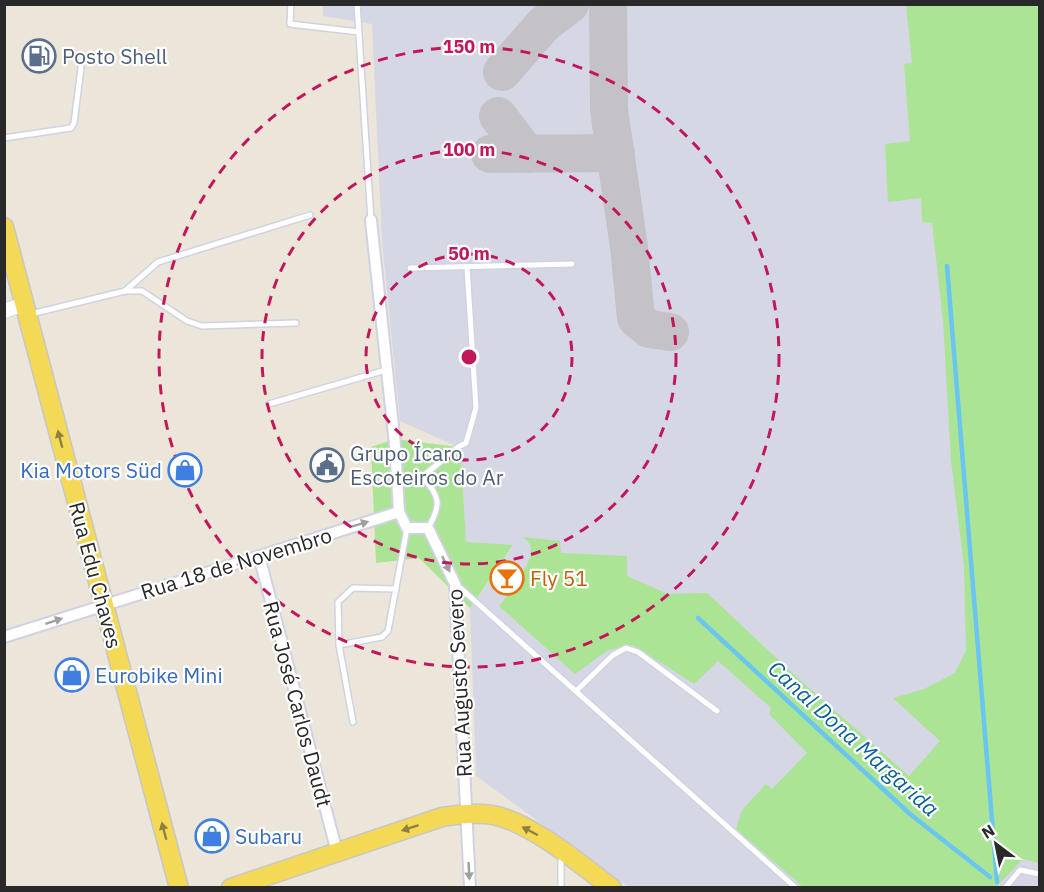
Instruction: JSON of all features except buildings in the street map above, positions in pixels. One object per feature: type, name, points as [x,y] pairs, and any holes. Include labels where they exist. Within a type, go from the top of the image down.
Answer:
[{"type":"main road","name":"Rua Edu Chaves","points":[[4,227],[179,888]]},
{"type":"main road","points":[[231,888],[442,817],[466,813],[495,815],[537,834],[612,888]]},
{"type":"street","points":[[371,220],[399,512],[407,528],[428,528]]},
{"type":"street","points":[[4,311],[26,310]]},
{"type":"street","name":"Rua 18 de Novembro","points":[[4,637],[399,512]]},
{"type":"street","name":"Rua Augusto Severo","points":[[428,528],[455,584],[470,888]]},
{"type":"street","name":"Rua José Carlos Daudt","points":[[258,556],[337,852]]},
{"type":"lane","points":[[291,4],[290,24],[359,32]]},
{"type":"lane","points":[[357,4],[371,220]]},
{"type":"lane","points":[[4,138],[71,128],[74,123],[81,68]]},
{"type":"lane","points":[[125,291],[158,262],[310,215]]},
{"type":"lane","points":[[410,268],[572,264]]},
{"type":"lane","points":[[398,485],[422,477],[466,443],[476,408],[467,267]]},
{"type":"lane","points":[[26,310],[125,291],[142,291],[187,321],[202,326],[296,323]]},
{"type":"lane","points":[[269,404],[386,370]]},
{"type":"lane","points":[[422,477],[437,495],[437,513],[428,528]]},
{"type":"lane","points":[[339,645],[386,634],[407,528]]},
{"type":"lane","points":[[455,584],[796,888]]},
{"type":"lane","points":[[353,722],[339,645],[338,602],[353,588],[396,589]]},
{"type":"lane","points":[[576,691],[613,655],[626,648],[638,652],[717,711]]},
{"type":"lane","points":[[561,851],[561,888]]},
{"type":"lane","points":[[1005,888],[1020,870],[1040,874]]},
{"type":"shaded area","points":[[323,4],[1039,5],[1039,887],[628,887],[476,776],[470,608],[513,546],[466,543],[461,456],[458,447],[400,421],[382,241],[372,24],[323,16]]},
{"type":"green space","points":[[906,5],[1039,5],[1039,863],[1023,859],[996,887],[803,887],[736,829],[742,810],[766,784],[772,789],[807,753],[769,714],[771,708],[718,661],[694,684],[633,645],[608,650],[575,674],[499,606],[521,576],[530,558],[530,544],[523,537],[560,541],[561,553],[627,556],[627,576],[668,594],[707,593],[800,680],[909,776],[940,741],[893,698],[924,689],[955,673],[966,650],[964,567],[951,461],[943,321],[932,223],[922,222],[921,198],[888,202],[885,144],[910,141],[904,64],[912,63]]},
{"type":"green space","points":[[395,439],[458,447],[461,456],[466,542],[513,545],[470,608],[419,558],[376,563],[371,447]]},
{"type":"waterway","points":[[947,266],[997,882]]},
{"type":"waterway","name":"Canal Dona Margarida","points":[[698,618],[910,814],[990,877]]},
{"type":"taxiway","points":[[502,72],[543,25],[570,4]]},
{"type":"taxiway","points":[[608,4],[609,110],[629,247],[636,318],[649,329],[670,332]]},
{"type":"taxiway","points":[[498,116],[527,154]]},
{"type":"taxiway","points":[[490,154],[616,153]]},
{"type":"place","name":"Posto Shell","points":[[39,56]]},
{"type":"place","name":"Grupo Ícaro Escoteiros do Ar","points":[[327,465]]},
{"type":"place","name":"Kia Motors Süd","points":[[185,470]]},
{"type":"place","name":"Fly 51","points":[[507,578]]},
{"type":"place","name":"Eurobike Mini","points":[[72,675]]},
{"type":"place","name":"Subaru","points":[[212,836]]}]
